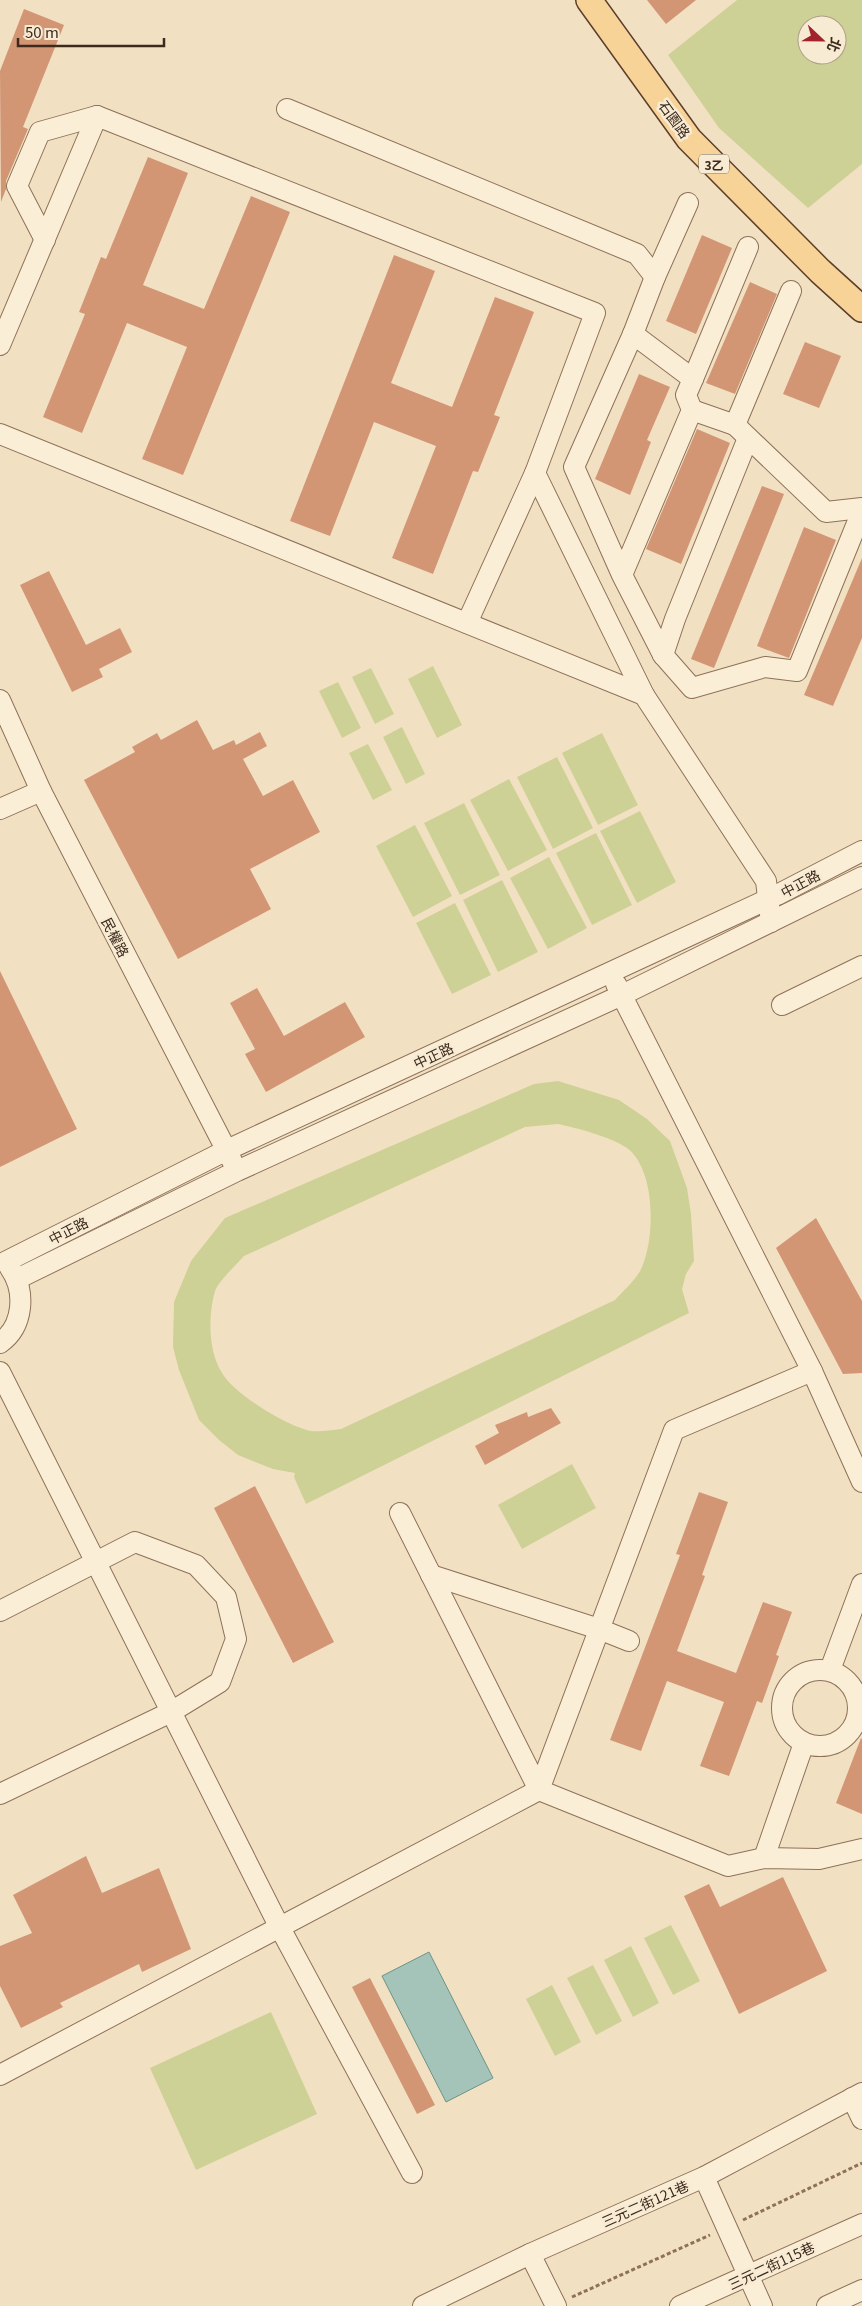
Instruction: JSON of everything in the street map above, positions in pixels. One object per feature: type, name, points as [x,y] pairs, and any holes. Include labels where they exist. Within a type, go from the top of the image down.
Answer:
[{"type":"main road","name":"石園路","points":[[589,0],[689,139],[820,271],[862,309]]},
{"type":"lane","points":[[287,109],[637,254],[655,277]]},
{"type":"lane","points":[[0,345],[97,116]]},
{"type":"lane","points":[[45,240],[18,186],[40,132],[97,116],[595,314],[535,473],[467,623]]},
{"type":"lane","points":[[688,203],[574,467],[622,575],[663,654],[692,688],[766,667],[797,671],[862,510],[826,512],[742,432],[692,410],[686,395],[748,247]]},
{"type":"lane","points":[[663,654],[791,291]]},
{"type":"lane","points":[[633,334],[693,379]]},
{"type":"lane","points":[[622,575],[692,410]]},
{"type":"lane","points":[[0,434],[644,695]]},
{"type":"lane","points":[[535,473],[644,695],[766,881],[771,922]]},
{"type":"lane","name":"民權路","points":[[0,700],[40,791],[237,1171]]},
{"type":"lane","points":[[0,809],[40,791]]},
{"type":"lane","name":"中正路","points":[[3,1260],[226,1150],[776,895],[862,851]]},
{"type":"lane","name":"中正路","points":[[17,1279],[237,1171],[622,995],[862,877]]},
{"type":"lane","points":[[782,1005],[862,966]]},
{"type":"lane","points":[[609,973],[622,995],[812,1372],[862,1482]]},
{"type":"lane","points":[[821,995],[862,975]]},
{"type":"lane","points":[[0,1343],[14,1328],[20,1312],[21,1295],[17,1279],[3,1260]]},
{"type":"lane","points":[[0,1372],[279,1926],[412,2172]]},
{"type":"lane","points":[[0,2074],[539,1790],[674,1430],[812,1372]]},
{"type":"lane","points":[[400,1513],[539,1790],[728,1866],[764,1858],[819,1859],[862,1849]]},
{"type":"lane","points":[[0,1611],[135,1542],[196,1564],[226,1597],[236,1639],[220,1682],[171,1712],[0,1794]]},
{"type":"lane","points":[[431,1575],[599,1629],[629,1642]]},
{"type":"lane","points":[[830,1670],[862,1584]]},
{"type":"lane","points":[[830,1670],[845,1678],[857,1696],[857,1718],[845,1737],[826,1746],[804,1743],[788,1729],[781,1708],[787,1687],[804,1673],[830,1670]]},
{"type":"lane","points":[[764,1858],[804,1743]]},
{"type":"lane","points":[[857,2096],[862,2119]]},
{"type":"lane","name":"三元二街121巷","points":[[423,2306],[530,2254],[704,2177],[857,2096]]},
{"type":"lane","points":[[704,2177],[762,2306]]},
{"type":"lane","name":"三元二街115巷","points":[[680,2306],[862,2224]]},
{"type":"lane","points":[[530,2254],[556,2306]]},
{"type":"lane","points":[[826,2306],[862,2290]]},
{"type":"green space","points":[[737,0],[862,0],[862,164],[808,208],[719,128],[668,55]]},
{"type":"green space","points":[[433,666],[462,725],[437,738],[408,679]]},
{"type":"green space","points":[[371,668],[394,714],[375,724],[352,677]]},
{"type":"green space","points":[[338,682],[361,728],[342,738],[319,691]]},
{"type":"green space","points":[[402,727],[425,774],[406,784],[383,737]]},
{"type":"green space","points":[[602,733],[638,805],[598,825],[562,753]]},
{"type":"green space","points":[[368,744],[392,790],[373,800],[349,753]]},
{"type":"green space","points":[[557,757],[593,828],[553,849],[517,777]]},
{"type":"green space","points":[[509,779],[547,850],[508,871],[470,800]]},
{"type":"green space","points":[[464,803],[500,875],[460,895],[424,823]]},
{"type":"green space","points":[[640,811],[676,882],[637,903],[600,831]]},
{"type":"green space","points":[[415,825],[452,896],[413,917],[376,846]]},
{"type":"green space","points":[[596,833],[632,905],[592,925],[556,853]]},
{"type":"green space","points":[[549,857],[587,928],[548,949],[510,878]]},
{"type":"green space","points":[[502,880],[538,952],[498,972],[463,900]]},
{"type":"green space","points":[[455,903],[491,975],[452,994],[416,923]]},
{"type":"green space","points":[[558,1081],[619,1100],[647,1119],[670,1141],[687,1188],[691,1214],[694,1261],[686,1274],[682,1289],[689,1313],[306,1504],[294,1477],[295,1473],[273,1469],[238,1455],[219,1440],[199,1420],[179,1370],[173,1347],[174,1302],[191,1261],[225,1218],[534,1084]],"holes":[[[558,1124],[584,1130],[627,1148],[637,1158],[648,1187],[651,1222],[646,1254],[637,1276],[615,1300],[341,1429],[311,1431],[289,1423],[262,1408],[228,1381],[217,1364],[214,1354],[210,1322],[211,1311],[215,1291],[244,1256],[525,1127]]]},
{"type":"green space","points":[[572,1464],[596,1508],[522,1549],[498,1505]]},
{"type":"green space","points":[[671,1925],[700,1981],[673,1995],[644,1938]]},
{"type":"green space","points":[[631,1946],[659,2003],[633,2017],[604,1960]]},
{"type":"green space","points":[[593,1965],[622,2021],[596,2035],[567,1978]]},
{"type":"green space","points":[[552,1985],[581,2042],[555,2056],[526,1999]]},
{"type":"green space","points":[[271,2012],[317,2114],[196,2170],[150,2068]]},
{"type":"water","points":[[429,1952],[493,2078],[446,2102],[382,1976]]},
{"type":"building","points":[[647,0],[696,0],[666,24]]},
{"type":"building","points":[[24,9],[64,25],[23,127],[28,129],[6,181],[6,189],[1,202],[0,71]]},
{"type":"building","points":[[148,157],[188,173],[143,285],[204,309],[251,196],[290,212],[183,475],[142,459],[187,347],[127,323],[82,433],[43,417],[85,314],[79,312],[101,257],[106,259]]},
{"type":"building","points":[[702,235],[732,248],[696,334],[666,321]]},
{"type":"building","points":[[394,255],[435,271],[391,383],[452,407],[495,297],[534,312],[494,415],[500,417],[478,472],[473,471],[433,574],[392,558],[436,446],[374,422],[330,536],[290,521]]},
{"type":"building","points":[[750,282],[777,294],[735,394],[706,383]]},
{"type":"building","points":[[805,342],[841,356],[819,408],[783,394]]},
{"type":"building","points":[[639,374],[670,387],[647,440],[651,442],[630,495],[595,479]]},
{"type":"building","points":[[697,429],[730,443],[681,564],[646,549]]},
{"type":"building","points":[[762,486],[784,494],[714,668],[691,659]]},
{"type":"building","points":[[804,527],[836,540],[789,658],[757,646]]},
{"type":"building","points":[[862,558],[862,638],[833,706],[804,695]]},
{"type":"building","points":[[49,571],[86,645],[120,628],[132,652],[99,669],[103,677],[72,692],[20,585]]},
{"type":"building","points":[[197,720],[213,750],[234,740],[236,745],[260,732],[267,746],[243,759],[263,796],[293,780],[320,832],[250,869],[271,909],[178,959],[84,780],[135,752],[132,747],[157,733],[161,740]]},
{"type":"building","points":[[0,971],[77,1129],[0,1167]]},
{"type":"building","points":[[257,988],[284,1036],[345,1002],[365,1037],[266,1092],[245,1054],[255,1049],[230,1003]]},
{"type":"building","points":[[816,1218],[862,1301],[862,1373],[843,1374],[776,1248]]},
{"type":"building","points":[[551,1408],[561,1423],[485,1465],[475,1446],[499,1433],[495,1425],[527,1412],[528,1417]]},
{"type":"building","points":[[255,1486],[334,1642],[293,1663],[214,1508]]},
{"type":"building","points":[[699,1492],[728,1502],[702,1575],[705,1576],[677,1651],[736,1673],[763,1602],[792,1612],[776,1655],[779,1656],[762,1703],[757,1701],[729,1776],[700,1766],[724,1702],[667,1681],[641,1751],[610,1740],[680,1555],[676,1554]]},
{"type":"building","points":[[862,1739],[862,1814],[836,1803]]},
{"type":"building","points":[[86,1856],[102,1893],[159,1868],[191,1949],[142,1972],[139,1964],[60,2003],[63,2007],[21,2028],[0,1986],[0,1946],[32,1933],[13,1895]]},
{"type":"building","points":[[783,1877],[827,1971],[739,2014],[684,1896],[709,1884],[720,1907]]},
{"type":"building","points":[[370,1978],[435,2105],[417,2114],[352,1987]]}]
